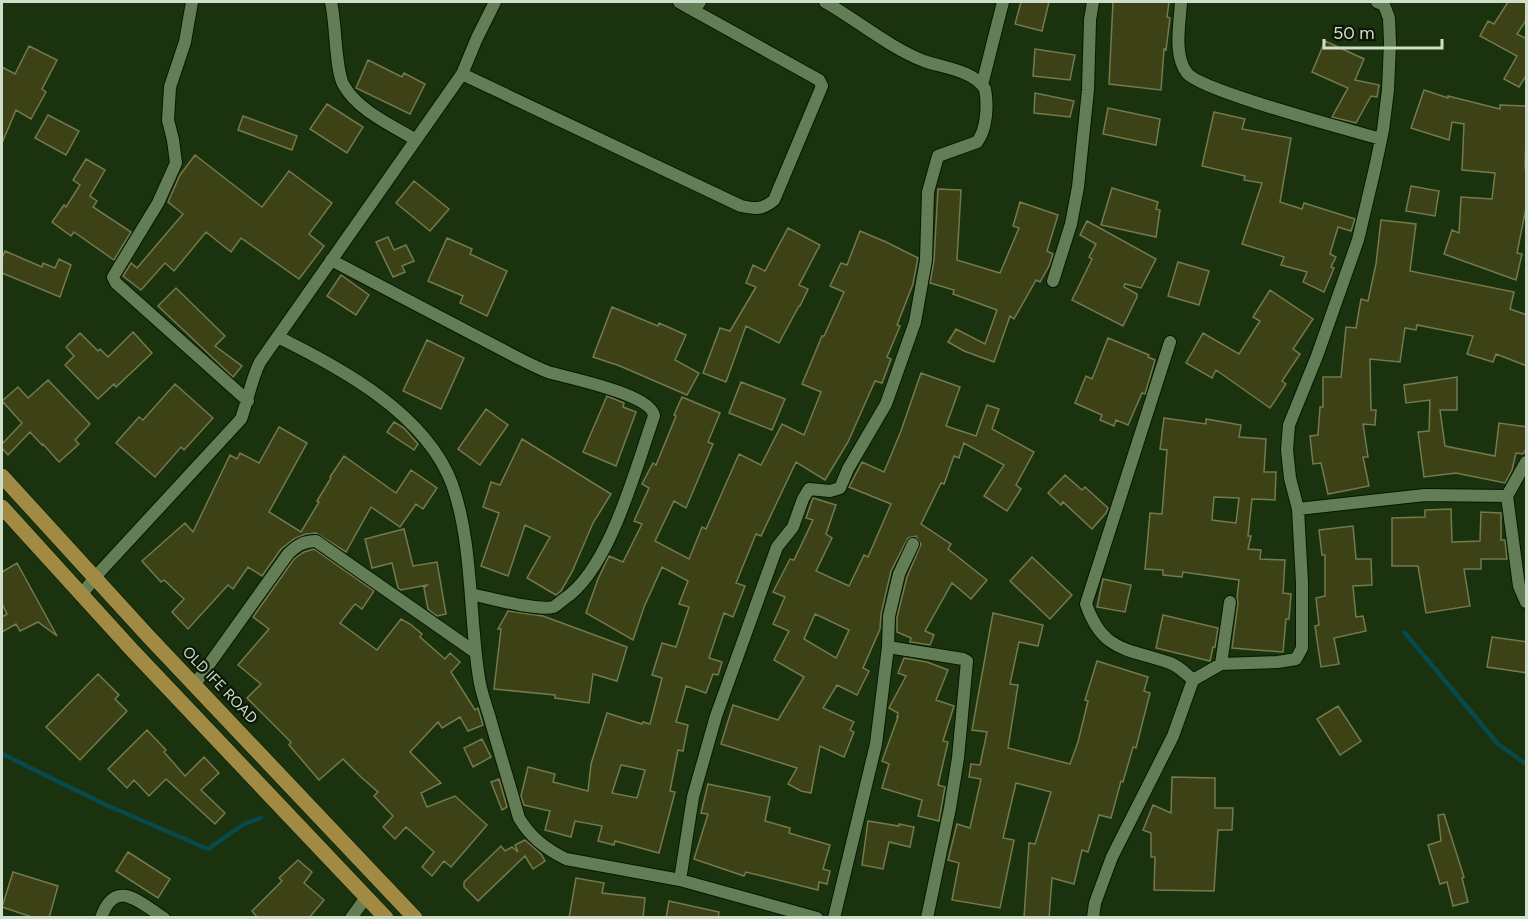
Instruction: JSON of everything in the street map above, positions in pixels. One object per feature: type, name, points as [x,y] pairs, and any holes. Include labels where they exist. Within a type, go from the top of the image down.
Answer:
[{"type":"main road","name":"OLD IFE ROAD","points":[[2,476],[96,576],[148,636],[415,918]]},
{"type":"main road","points":[[2,507],[387,918]]},
{"type":"street","points":[[192,2],[184,42],[170,87],[168,120],[176,163],[158,203],[113,278],[248,401]]},
{"type":"street","points":[[331,2],[342,82],[353,99],[380,119],[416,140]]},
{"type":"street","points":[[82,594],[241,419],[248,401],[252,378],[260,362],[462,74],[495,2]]},
{"type":"street","points":[[462,74],[741,206],[754,209],[764,208],[774,200],[822,86],[819,80],[696,6],[679,2]]},
{"type":"street","points":[[680,880],[693,797],[716,716],[777,547],[793,527],[802,499],[809,489],[830,491],[840,488],[848,469],[886,404],[915,322],[926,260],[928,192],[933,170],[938,156],[977,142],[985,116],[987,97],[982,85],[972,77],[922,60],[825,2]]},
{"type":"street","points":[[982,85],[1003,2]]},
{"type":"street","points":[[1053,281],[1071,224],[1078,187],[1088,90],[1093,2]]},
{"type":"street","points":[[1181,2],[1180,56],[1187,74],[1194,79],[1221,91],[1381,139]]},
{"type":"street","points":[[1093,918],[1095,903],[1112,857],[1173,736],[1193,680],[1221,664],[1296,659],[1302,648],[1302,583],[1298,509],[1290,478],[1287,450],[1289,425],[1359,240],[1381,139],[1388,90],[1390,43],[1389,18],[1384,5],[1377,2]]},
{"type":"street","points":[[331,260],[547,372],[625,394],[650,407],[653,411],[654,416],[616,522],[596,564],[574,592],[553,607],[521,605],[471,594]]},
{"type":"street","points":[[278,337],[329,362],[400,413],[422,434],[442,462],[452,485],[461,522],[479,680],[519,818],[528,833],[550,851],[566,859],[680,880],[818,918]]},
{"type":"street","points":[[1170,342],[1086,604],[1091,619],[1107,640],[1117,647],[1172,663],[1193,680]]},
{"type":"street","points":[[1527,462],[1508,496],[1518,586],[1527,602]]},
{"type":"street","points":[[1298,509],[1425,495],[1508,496]]},
{"type":"street","points":[[195,684],[288,554],[296,545],[308,541],[316,541],[475,652]]},
{"type":"street","points":[[834,918],[874,753],[888,647],[888,616],[899,574],[913,544]]},
{"type":"street","points":[[1221,664],[1230,602]]},
{"type":"street","points":[[888,647],[967,661],[958,758],[927,918]]},
{"type":"street","points":[[101,918],[106,904],[114,896],[122,894],[144,904],[164,918]]},
{"type":"street","points":[[351,918],[367,896]]},
{"type":"building","points":[[1021,2],[1049,2],[1042,31],[1015,24]]},
{"type":"building","points":[[1113,2],[1169,2],[1167,17],[1170,18],[1166,50],[1164,49],[1161,90],[1109,84]]},
{"type":"building","points":[[1508,2],[1527,2],[1527,19],[1517,34],[1527,39],[1527,74],[1519,87],[1504,79],[1517,56],[1480,36],[1488,21],[1494,24]]},
{"type":"building","points":[[1325,41],[1364,59],[1355,80],[1379,85],[1377,97],[1371,96],[1356,123],[1332,117],[1348,88],[1312,72]]},
{"type":"building","points":[[29,46],[57,60],[42,89],[46,92],[31,119],[16,110],[2,143],[2,67],[15,74]]},
{"type":"building","points":[[1035,49],[1075,55],[1070,80],[1033,76]]},
{"type":"building","points":[[368,60],[402,77],[404,73],[425,84],[410,114],[356,88]]},
{"type":"building","points":[[1424,90],[1448,98],[1448,96],[1500,109],[1500,105],[1527,106],[1525,168],[1527,168],[1527,203],[1517,253],[1522,254],[1516,280],[1444,254],[1452,230],[1459,233],[1461,197],[1492,199],[1495,173],[1462,170],[1464,124],[1452,122],[1449,140],[1411,128]]},
{"type":"building","points":[[1035,93],[1074,101],[1070,117],[1034,113]]},
{"type":"building","points":[[327,104],[363,127],[347,153],[310,129]]},
{"type":"building","points":[[1108,108],[1160,119],[1156,145],[1103,134]]},
{"type":"building","points":[[1214,112],[1245,119],[1242,129],[1291,138],[1280,202],[1302,209],[1304,203],[1355,219],[1351,231],[1338,227],[1330,254],[1336,257],[1331,267],[1334,268],[1324,292],[1303,282],[1307,272],[1281,265],[1284,257],[1242,244],[1262,183],[1244,180],[1245,176],[1202,166]]},
{"type":"building","points":[[48,115],[79,131],[66,155],[35,138]]},
{"type":"building","points":[[243,116],[297,136],[292,150],[238,130]]},
{"type":"building","points":[[195,155],[262,207],[289,171],[332,203],[309,234],[324,246],[299,279],[241,238],[231,252],[206,232],[174,271],[165,263],[141,290],[123,276],[131,263],[137,268],[183,214],[168,202],[180,175]]},
{"type":"building","points":[[86,159],[105,170],[90,196],[97,201],[93,207],[131,232],[114,260],[74,232],[71,236],[52,222],[64,205],[66,207],[80,185],[73,180]]},
{"type":"building","points":[[414,181],[449,209],[430,231],[396,203]]},
{"type":"building","points":[[1411,186],[1439,191],[1435,216],[1406,211]]},
{"type":"building","points":[[1112,188],[1158,202],[1156,209],[1160,210],[1156,237],[1101,225]]},
{"type":"building","points":[[938,189],[961,190],[957,260],[1000,273],[1019,228],[1013,226],[1020,202],[1058,215],[1047,251],[1053,254],[1049,266],[1040,282],[1036,280],[1014,319],[1010,316],[994,362],[964,351],[948,342],[956,329],[985,344],[997,310],[953,294],[954,290],[930,283],[934,260]]},
{"type":"building","points":[[1381,220],[1416,224],[1410,271],[1514,292],[1510,309],[1527,315],[1527,366],[1496,354],[1493,362],[1467,354],[1473,336],[1417,325],[1416,330],[1405,328],[1400,362],[1370,359],[1371,410],[1376,410],[1375,425],[1363,424],[1368,457],[1363,457],[1369,486],[1328,494],[1321,463],[1313,464],[1310,436],[1318,435],[1320,407],[1323,407],[1323,377],[1341,377],[1346,327],[1356,328],[1361,299],[1368,301],[1376,264]]},
{"type":"building","points":[[1087,221],[1156,259],[1141,288],[1125,284],[1124,287],[1137,294],[1137,297],[1123,326],[1072,300],[1092,259],[1089,257],[1096,244],[1080,235]]},
{"type":"building","points":[[788,228],[820,245],[799,285],[808,289],[779,343],[746,326],[726,382],[703,373],[720,328],[730,331],[756,287],[746,283],[753,265],[765,271]]},
{"type":"building","points":[[860,231],[918,258],[913,284],[897,325],[900,326],[887,357],[891,359],[882,383],[875,381],[848,442],[825,480],[796,462],[761,536],[756,534],[736,583],[745,586],[733,617],[724,613],[709,658],[722,662],[718,675],[713,674],[706,693],[686,686],[676,722],[688,725],[683,751],[678,750],[670,791],[675,792],[659,853],[615,841],[614,845],[598,841],[602,826],[575,821],[571,837],[545,830],[550,811],[524,805],[521,796],[528,767],[555,774],[553,782],[588,791],[591,764],[607,713],[642,724],[643,722],[650,724],[662,678],[652,675],[662,643],[676,647],[689,607],[679,604],[688,581],[662,567],[644,607],[633,640],[586,613],[609,556],[623,562],[642,524],[634,521],[649,488],[642,484],[653,463],[656,465],[682,397],[720,413],[708,442],[713,444],[686,508],[674,501],[655,541],[689,559],[702,527],[706,529],[739,454],[761,465],[782,424],[804,435],[821,392],[802,384],[844,292],[830,286],[841,263],[847,265]],"holes":[[[621,765],[645,770],[637,798],[612,793]]]},
{"type":"building","points":[[388,237],[394,250],[406,245],[414,261],[402,266],[405,272],[393,277],[376,242]]},
{"type":"building","points":[[447,238],[472,249],[470,254],[507,271],[487,316],[460,303],[463,296],[428,281]]},
{"type":"building","points":[[5,251],[42,267],[43,263],[55,268],[59,259],[71,265],[60,297],[2,273],[2,258]]},
{"type":"building","points":[[1178,262],[1209,271],[1199,305],[1168,296]]},
{"type":"building","points":[[341,275],[369,295],[356,315],[327,296]]},
{"type":"building","points":[[176,288],[225,336],[215,346],[242,366],[233,377],[158,306]]},
{"type":"building","points":[[1270,290],[1313,319],[1293,349],[1300,354],[1282,381],[1286,384],[1270,408],[1216,370],[1212,378],[1186,363],[1203,333],[1239,354],[1260,321],[1253,317]]},
{"type":"building","points":[[612,307],[686,335],[675,360],[699,373],[687,395],[593,357]]},
{"type":"building","points":[[133,332],[152,353],[116,387],[114,384],[98,399],[65,365],[74,356],[66,347],[80,333],[98,351],[100,349],[108,357]]},
{"type":"building","points":[[1108,338],[1149,355],[1148,357],[1155,360],[1145,394],[1142,393],[1128,425],[1116,420],[1114,426],[1100,420],[1102,415],[1075,403],[1086,376],[1092,379]]},
{"type":"building","points":[[427,340],[464,358],[441,409],[403,391]]},
{"type":"building","points":[[921,373],[960,387],[946,426],[976,436],[987,405],[999,409],[992,429],[1034,452],[1016,485],[1021,489],[1007,511],[984,496],[1004,465],[964,443],[959,458],[954,456],[944,484],[941,483],[921,524],[951,544],[948,549],[987,580],[971,599],[952,583],[925,631],[934,635],[930,645],[910,642],[911,638],[897,632],[897,617],[907,577],[921,544],[916,536],[908,538],[891,571],[881,614],[880,629],[863,668],[869,671],[857,695],[837,685],[823,708],[854,722],[850,730],[854,732],[844,757],[820,746],[811,793],[801,791],[788,784],[797,768],[721,744],[733,705],[778,720],[804,677],[774,660],[789,631],[773,624],[785,597],[773,592],[790,559],[794,560],[813,520],[806,518],[813,498],[836,505],[826,534],[832,538],[816,571],[849,586],[864,555],[868,557],[891,504],[849,487],[862,462],[884,472]],"holes":[[[815,614],[849,630],[836,658],[804,639]]]},
{"type":"building","points":[[1457,377],[1457,410],[1440,410],[1445,446],[1495,456],[1499,423],[1527,427],[1527,448],[1523,454],[1516,453],[1512,470],[1505,483],[1456,473],[1424,477],[1418,432],[1429,431],[1430,400],[1406,403],[1404,385]]},
{"type":"building","points":[[48,380],[90,424],[75,440],[79,444],[59,462],[30,432],[8,455],[2,448],[2,444],[22,423],[2,401],[18,387],[28,398]]},
{"type":"building","points":[[741,382],[785,399],[772,430],[729,413]]},
{"type":"building","points":[[175,384],[213,418],[184,450],[181,447],[155,477],[116,443],[139,417],[143,420]]},
{"type":"building","points":[[607,396],[624,403],[623,407],[636,412],[616,466],[583,452]]},
{"type":"building","points":[[486,409],[508,425],[480,465],[458,449]]},
{"type":"building","points":[[1164,418],[1206,424],[1206,419],[1241,425],[1239,437],[1266,439],[1264,472],[1276,472],[1275,500],[1252,499],[1248,536],[1251,536],[1248,549],[1261,550],[1260,559],[1285,560],[1283,593],[1291,594],[1283,652],[1232,648],[1239,580],[1183,572],[1182,577],[1163,575],[1163,570],[1145,569],[1150,513],[1162,514],[1167,450],[1160,449]],"holes":[[[1214,497],[1239,498],[1236,523],[1212,520]]]},
{"type":"building","points":[[394,422],[404,428],[418,444],[414,450],[387,432]]},
{"type":"building","points":[[279,427],[307,443],[269,512],[301,532],[319,502],[317,501],[330,477],[344,456],[396,493],[411,470],[437,488],[423,509],[416,504],[400,527],[371,507],[346,552],[316,533],[294,539],[281,549],[262,576],[248,567],[233,589],[228,585],[188,629],[172,612],[184,599],[164,580],[161,582],[142,561],[185,523],[193,532],[230,455],[237,459],[240,453],[259,463]]},
{"type":"building","points":[[522,439],[611,494],[593,523],[572,572],[561,591],[556,595],[527,578],[550,537],[525,525],[508,576],[481,566],[499,513],[483,507],[491,482],[500,485]]},
{"type":"building","points":[[1065,475],[1082,490],[1085,487],[1108,508],[1092,529],[1063,502],[1061,505],[1048,493]]},
{"type":"building","points":[[1451,509],[1452,542],[1480,541],[1481,512],[1501,513],[1501,540],[1505,540],[1507,559],[1481,559],[1481,569],[1464,569],[1470,606],[1426,613],[1418,566],[1392,566],[1392,518],[1425,517],[1425,510]]},
{"type":"building","points":[[1353,526],[1356,559],[1371,559],[1372,585],[1353,586],[1356,617],[1363,616],[1366,631],[1334,638],[1339,664],[1321,667],[1315,626],[1319,625],[1316,598],[1325,596],[1325,555],[1322,555],[1319,530]]},
{"type":"building","points":[[404,529],[413,566],[437,562],[446,614],[437,616],[428,609],[424,588],[427,585],[401,590],[398,588],[392,563],[372,568],[365,539]]},
{"type":"building","points":[[314,549],[374,591],[362,609],[355,604],[340,623],[377,650],[401,619],[410,624],[422,634],[420,637],[445,659],[450,653],[460,662],[451,672],[475,710],[478,708],[483,725],[468,731],[460,717],[442,728],[438,722],[410,752],[441,783],[421,793],[427,807],[455,796],[487,825],[451,867],[444,861],[432,876],[422,867],[434,852],[406,827],[395,839],[383,827],[393,816],[374,796],[378,792],[343,759],[319,780],[289,745],[291,742],[247,698],[261,684],[238,665],[269,629],[253,617],[294,559]]},
{"type":"building","points":[[1032,557],[1072,595],[1050,619],[1010,581]]},
{"type":"building","points":[[17,563],[57,636],[38,622],[20,631],[16,624],[2,632],[2,617],[7,614],[2,604],[2,572]]},
{"type":"building","points":[[1103,579],[1131,585],[1125,612],[1097,607]]},
{"type":"building","points":[[508,611],[543,616],[627,647],[617,681],[593,674],[589,703],[555,698],[555,695],[494,689],[501,629],[498,629]]},
{"type":"building","points":[[993,613],[1043,625],[1038,646],[1019,642],[1010,684],[1018,685],[1008,748],[1070,764],[1078,742],[1088,701],[1085,700],[1097,661],[1148,677],[1144,691],[1150,693],[1136,748],[1133,747],[1111,818],[1099,815],[1088,852],[1082,850],[1074,884],[1052,878],[1049,918],[1024,918],[1029,843],[1035,844],[1051,792],[1016,783],[1003,838],[1014,840],[1000,908],[952,900],[959,863],[948,860],[957,824],[970,828],[981,779],[969,777],[971,764],[980,765],[987,732],[972,730]]},
{"type":"building","points":[[1163,615],[1218,628],[1210,661],[1156,648]]},
{"type":"building","points":[[1492,637],[1527,642],[1527,673],[1487,667]]},
{"type":"building","points":[[904,658],[927,662],[948,670],[936,700],[954,706],[943,741],[948,742],[938,785],[945,787],[939,821],[918,816],[922,800],[882,788],[889,764],[882,761],[898,717],[898,713],[889,708],[906,676],[898,673]]},
{"type":"building","points":[[98,674],[119,695],[115,699],[127,711],[80,760],[46,727]]},
{"type":"building","points":[[1338,706],[1361,741],[1340,755],[1317,719]]},
{"type":"building","points":[[147,730],[166,750],[164,752],[185,776],[204,757],[219,773],[201,790],[225,813],[215,824],[166,779],[149,796],[134,780],[127,788],[108,769]]},
{"type":"building","points":[[482,739],[491,757],[473,767],[464,748]]},
{"type":"building","points":[[1172,777],[1215,778],[1215,808],[1233,808],[1232,830],[1218,830],[1214,891],[1154,890],[1155,857],[1151,857],[1151,833],[1143,830],[1153,805],[1171,813]]},
{"type":"building","points":[[499,779],[507,807],[502,810],[491,782]]},
{"type":"building","points":[[708,784],[770,797],[765,821],[790,828],[789,833],[830,845],[823,869],[830,871],[827,884],[819,882],[818,890],[746,872],[744,876],[694,859],[708,814],[701,813]]},
{"type":"building","points":[[1444,814],[1464,877],[1462,878],[1468,902],[1453,906],[1447,882],[1440,884],[1428,845],[1441,841],[1438,815]]},
{"type":"building","points":[[868,821],[914,827],[910,847],[889,842],[883,869],[862,865]]},
{"type":"building","points":[[525,840],[541,854],[545,861],[533,869],[525,856],[478,901],[464,887],[464,882],[501,846],[505,851],[512,847],[518,852],[515,845]]},
{"type":"building","points":[[128,852],[170,879],[158,898],[116,871]]},
{"type":"building","points":[[298,860],[312,872],[304,883],[324,900],[309,918],[258,918],[252,911],[282,881],[279,878]]},
{"type":"building","points":[[13,872],[58,886],[49,918],[35,918],[2,907]]},
{"type":"building","points":[[576,878],[604,883],[602,893],[645,898],[643,918],[569,918]]},
{"type":"building","points":[[669,901],[719,912],[718,918],[666,918]]},
{"type":"waterway","points":[[1405,633],[1498,744],[1526,764]]},
{"type":"waterway","points":[[2,754],[104,804],[208,849],[244,824],[261,818]]}]
